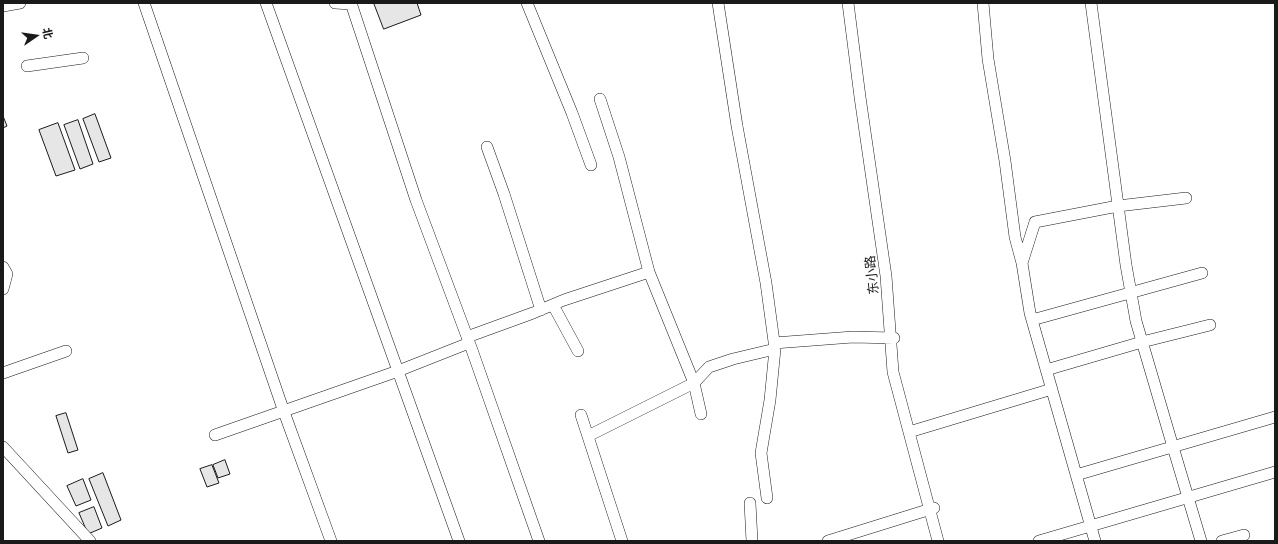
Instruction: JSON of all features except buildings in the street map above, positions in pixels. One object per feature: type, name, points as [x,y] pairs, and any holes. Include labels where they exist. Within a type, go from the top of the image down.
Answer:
[{"type":"street","points":[[3,6],[20,3]]},
{"type":"street","points":[[144,3],[284,412],[331,541]]},
{"type":"street","points":[[266,3],[459,541]]},
{"type":"street","points":[[336,3],[351,3],[416,200],[468,340],[539,541]]},
{"type":"street","points":[[527,3],[572,112],[591,165]]},
{"type":"street","points":[[718,3],[737,126],[766,284],[774,346],[770,400],[761,453],[767,498]]},
{"type":"street","name":"东小路","points":[[848,3],[885,268],[897,373],[911,431],[942,541]]},
{"type":"street","name":"东小路","points":[[853,3],[890,276],[893,338]]},
{"type":"street","points":[[983,3],[988,59],[1005,160],[1015,237],[1022,263],[1032,320],[1095,541]]},
{"type":"street","points":[[1091,3],[1126,265],[1136,321],[1172,447],[1202,541]]},
{"type":"street","points":[[27,66],[83,58]]},
{"type":"street","points":[[600,99],[619,157],[649,272],[694,383],[701,414]]},
{"type":"street","points":[[487,147],[504,194],[541,310]]},
{"type":"street","points":[[1022,263],[1035,222],[1118,206],[1186,198]]},
{"type":"street","points":[[3,267],[7,274],[3,288]]},
{"type":"street","points":[[215,435],[398,371],[564,300],[649,272]]},
{"type":"street","points":[[1032,320],[1202,274]]},
{"type":"street","points":[[552,305],[578,351]]},
{"type":"street","points":[[1046,370],[1142,342],[1210,325]]},
{"type":"street","points":[[588,436],[694,383],[709,367],[733,359],[774,346],[853,337],[893,338]]},
{"type":"street","points":[[3,373],[66,351]]},
{"type":"street","points":[[911,431],[1052,389]]},
{"type":"street","points":[[581,415],[622,541]]},
{"type":"street","points":[[1076,475],[1275,417]]},
{"type":"street","points":[[3,447],[90,541]]},
{"type":"street","points":[[1039,541],[1275,472]]},
{"type":"street","points":[[750,503],[752,541]]},
{"type":"street","points":[[828,541],[932,508]]},
{"type":"street","name":"东小路","points":[[932,508],[938,541]]},
{"type":"street","points":[[1222,541],[1244,535]]}]
